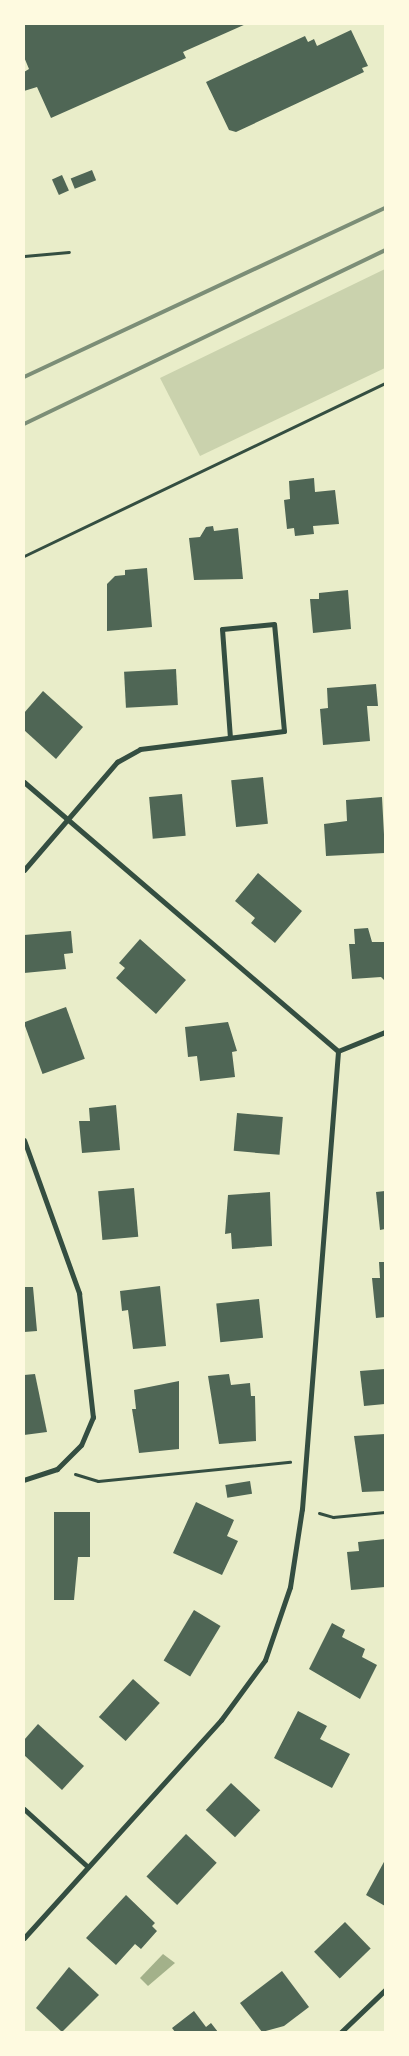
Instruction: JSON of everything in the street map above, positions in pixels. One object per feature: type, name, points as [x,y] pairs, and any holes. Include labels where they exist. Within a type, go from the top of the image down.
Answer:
[{"type":"street","points":[[24,870],[66,819],[118,762],[140,749],[284,731],[274,624],[222,629],[230,737]]},
{"type":"street","points":[[24,782],[338,1050]]},
{"type":"street","points":[[338,1050],[385,1032]]},
{"type":"street","points":[[24,1938],[222,1720],[265,1660],[290,1587],[302,1509],[338,1050]]},
{"type":"street","points":[[24,1140],[79,1292],[93,1417],[81,1445],[56,1469],[24,1480]]},
{"type":"street","points":[[24,1809],[88,1867]]},
{"type":"street","points":[[341,2032],[385,1990]]},
{"type":"path","points":[[24,256],[69,252]]},
{"type":"path","points":[[24,556],[385,382]]},
{"type":"path","points":[[56,1469],[98,1481],[305,1460]]},
{"type":"path","points":[[302,1509],[333,1517],[385,1512]]},
{"type":"shaded area","points":[[385,269],[385,368],[200,456],[160,378]]},
{"type":"shaded area","points":[[163,1954],[175,1963],[148,1986],[140,1978]]},
{"type":"building","points":[[24,24],[246,24],[183,52],[186,58],[51,118],[37,87],[24,91],[24,72],[29,69],[24,57]]},
{"type":"building","points":[[351,30],[368,66],[362,68],[364,72],[236,132],[229,130],[206,82],[305,36],[308,42],[314,39],[317,46]]},
{"type":"building","points":[[92,170],[96,180],[75,189],[71,179]]},
{"type":"building","points":[[62,175],[69,191],[59,195],[52,179]]},
{"type":"building","points":[[314,478],[315,492],[335,490],[339,524],[313,526],[314,534],[295,536],[294,528],[287,529],[284,500],[290,499],[289,481]]},
{"type":"building","points":[[213,526],[214,531],[238,528],[243,579],[194,580],[189,538],[200,537],[206,527]]},
{"type":"building","points":[[147,568],[152,627],[107,631],[107,584],[115,576],[125,575],[125,570]]},
{"type":"building","points":[[348,590],[351,629],[313,633],[310,599],[319,599],[319,593]]},
{"type":"building","points":[[176,669],[178,705],[126,708],[124,672]]},
{"type":"building","points":[[376,684],[378,706],[367,706],[370,741],[323,745],[320,709],[328,708],[327,688]]},
{"type":"building","points":[[43,691],[83,727],[56,759],[24,730],[24,713]]},
{"type":"building","points":[[263,777],[268,824],[236,827],[231,780]]},
{"type":"building","points":[[182,794],[186,836],[153,839],[149,797]]},
{"type":"building","points":[[382,797],[385,853],[326,856],[324,824],[347,821],[346,800]]},
{"type":"building","points":[[258,873],[302,911],[275,943],[251,923],[255,918],[235,901]]},
{"type":"building","points":[[368,928],[372,942],[385,942],[385,981],[381,977],[352,979],[349,944],[355,944],[354,929]]},
{"type":"building","points":[[71,931],[73,953],[64,954],[66,969],[24,973],[24,935]]},
{"type":"building","points":[[140,939],[186,980],[156,1014],[116,978],[125,968],[119,963]]},
{"type":"building","points":[[66,1007],[85,1059],[43,1074],[24,1022]]},
{"type":"building","points":[[228,1022],[237,1051],[232,1052],[235,1077],[200,1081],[197,1056],[188,1057],[185,1027]]},
{"type":"building","points":[[116,1105],[120,1150],[82,1153],[79,1121],[90,1121],[89,1108]]},
{"type":"building","points":[[237,1113],[283,1117],[280,1155],[234,1151]]},
{"type":"building","points":[[134,1188],[138,1237],[102,1240],[98,1191]]},
{"type":"building","points":[[385,1191],[385,1229],[380,1230],[376,1192]]},
{"type":"building","points":[[270,1192],[272,1246],[232,1249],[231,1233],[225,1234],[228,1195]]},
{"type":"building","points":[[379,1262],[385,1262],[385,1317],[376,1318],[372,1278],[380,1278]]},
{"type":"building","points":[[160,1286],[166,1346],[133,1349],[128,1310],[122,1311],[120,1291]]},
{"type":"building","points":[[24,1287],[33,1287],[37,1331],[24,1332]]},
{"type":"building","points":[[259,1299],[263,1338],[220,1342],[216,1303]]},
{"type":"building","points":[[385,1369],[385,1404],[364,1406],[360,1371]]},
{"type":"building","points":[[35,1374],[47,1432],[24,1435],[24,1375]]},
{"type":"building","points":[[229,1374],[231,1385],[250,1383],[251,1396],[255,1396],[256,1441],[219,1444],[208,1376]]},
{"type":"building","points":[[179,1381],[179,1449],[139,1453],[132,1409],[136,1409],[134,1390]]},
{"type":"building","points":[[385,1434],[385,1491],[362,1492],[354,1436]]},
{"type":"building","points":[[250,1481],[252,1494],[227,1498],[225,1485]]},
{"type":"building","points":[[196,1502],[234,1520],[227,1536],[238,1541],[222,1575],[173,1553]]},
{"type":"building","points":[[54,1512],[90,1512],[90,1557],[78,1557],[74,1600],[54,1600]]},
{"type":"building","points":[[385,1539],[385,1587],[351,1590],[347,1552],[359,1551],[358,1542]]},
{"type":"building","points":[[194,1610],[221,1626],[190,1677],[164,1661]]},
{"type":"building","points":[[332,1623],[345,1630],[342,1637],[365,1649],[362,1657],[377,1665],[360,1699],[309,1669]]},
{"type":"building","points":[[133,1679],[160,1703],[126,1741],[99,1717]]},
{"type":"building","points":[[298,1711],[327,1726],[320,1739],[350,1754],[332,1788],[274,1758]]},
{"type":"building","points":[[38,1724],[84,1766],[62,1790],[24,1755],[24,1740]]},
{"type":"building","points":[[231,1783],[260,1810],[235,1837],[206,1810]]},
{"type":"building","points":[[186,1834],[217,1863],[177,1905],[146,1876]]},
{"type":"building","points":[[385,1860],[385,1906],[366,1895]]},
{"type":"building","points":[[126,1895],[155,1923],[152,1926],[157,1931],[141,1949],[135,1944],[116,1965],[86,1938]]},
{"type":"building","points":[[345,1922],[371,1949],[340,1978],[314,1952]]},
{"type":"building","points":[[69,1967],[99,1995],[62,2032],[36,2008]]},
{"type":"building","points":[[282,1971],[309,2007],[284,2026],[262,2032],[240,2003]]},
{"type":"building","points":[[194,2011],[206,2027],[211,2023],[218,2032],[175,2032],[172,2028]]},
{"type":"railway","points":[[24,377],[385,208]]},
{"type":"railway","points":[[24,424],[385,250]]}]
